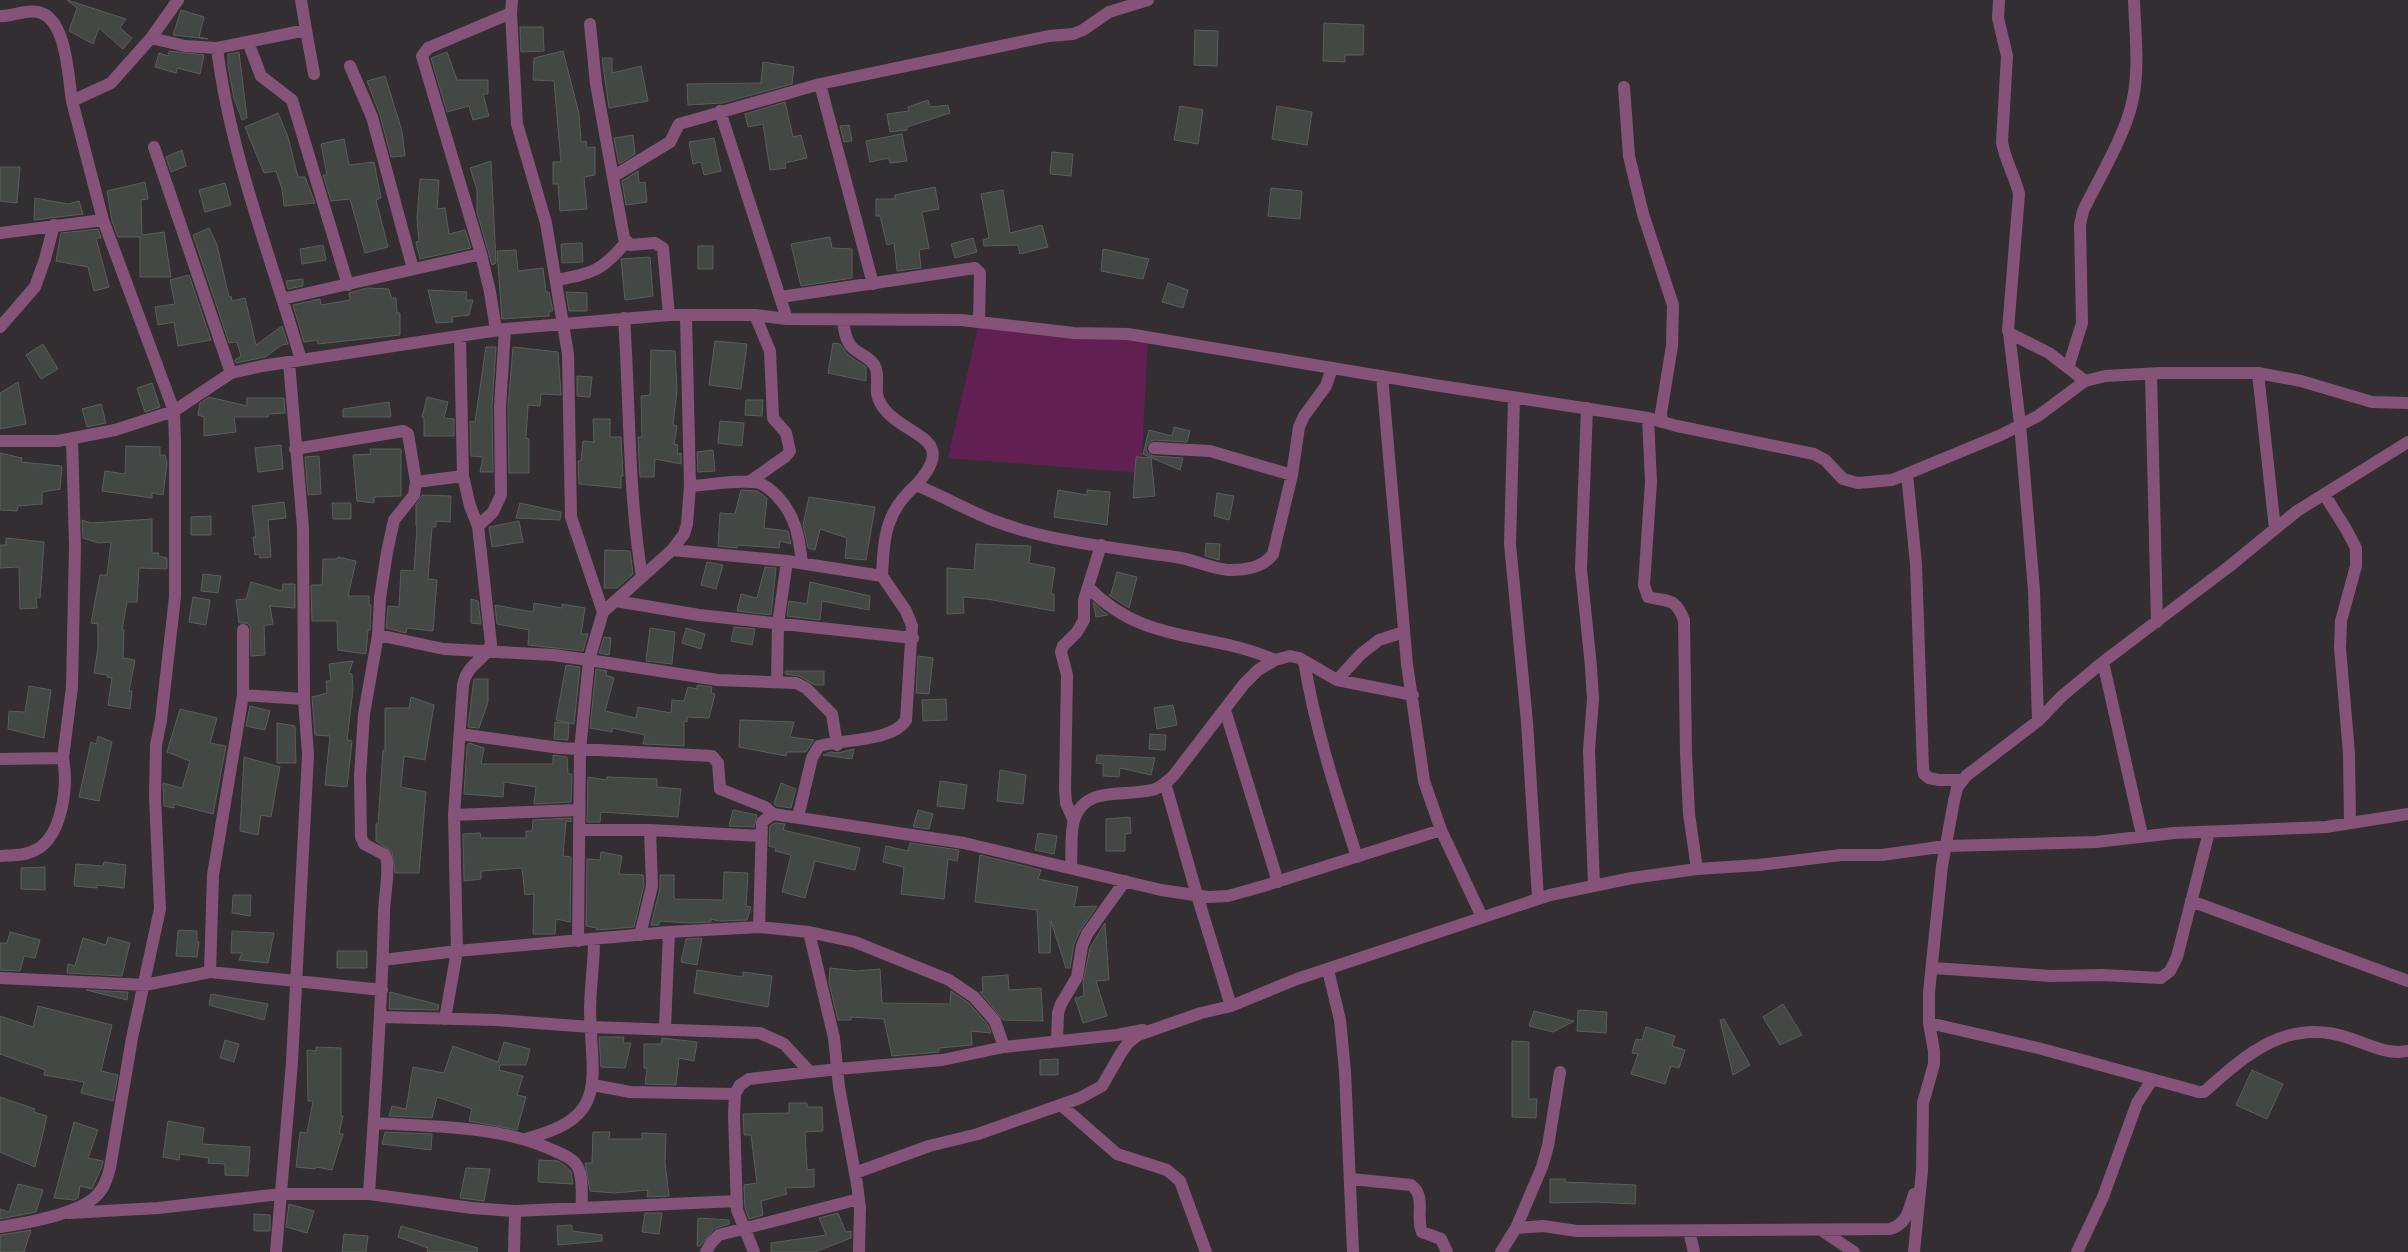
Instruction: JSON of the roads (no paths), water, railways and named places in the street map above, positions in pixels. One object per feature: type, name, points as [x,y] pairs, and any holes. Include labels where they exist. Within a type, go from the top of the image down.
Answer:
[{"type":"street","points":[[72,101],[111,83],[151,38],[178,0]]},
{"type":"street","points":[[300,0],[314,74]]},
{"type":"street","points":[[614,176],[670,142],[677,125],[720,111],[820,84],[1049,36],[1073,34],[1083,30],[1109,12],[1148,0]]},
{"type":"street","points":[[1999,0],[1998,18],[2007,56],[2002,142],[2004,154],[2016,180],[2019,194],[2007,316],[2020,424],[2034,590],[2038,721]]},
{"type":"street","points":[[2068,368],[2082,323],[2080,225],[2083,211],[2127,120],[2136,82],[2134,0]]},
{"type":"street","points":[[478,526],[493,512],[502,495],[500,330],[481,254],[422,56],[428,48],[512,6],[517,124],[546,223],[568,354],[571,517],[603,612]]},
{"type":"street","points":[[0,16],[36,12],[46,15],[54,21],[61,35],[72,101],[103,220],[174,411],[175,597],[164,700],[156,745],[155,797],[160,909],[132,1038],[108,1176],[94,1198],[64,1214]]},
{"type":"street","points":[[590,24],[596,84],[626,242]]},
{"type":"street","points":[[151,38],[185,46],[217,48],[306,30]]},
{"type":"street","points":[[248,42],[261,76],[292,100],[348,284]]},
{"type":"street","points":[[217,48],[222,91],[282,299],[295,361],[295,449],[303,528],[304,699],[308,755],[297,981],[276,1252]]},
{"type":"street","points":[[350,66],[372,117],[413,269]]},
{"type":"street","points":[[820,84],[873,284]]},
{"type":"street","points":[[1624,87],[1629,156],[1643,214],[1673,305],[1672,346],[1661,413],[1662,422]]},
{"type":"street","points":[[720,111],[782,297],[787,319]]},
{"type":"street","points":[[154,147],[231,373]]},
{"type":"street","points":[[0,233],[103,220]]},
{"type":"street","points":[[0,327],[35,287],[45,260],[54,225]]},
{"type":"street","points":[[557,280],[595,271],[608,263],[626,242]]},
{"type":"street","points":[[626,242],[636,246],[660,244],[663,248],[666,262],[669,315]]},
{"type":"street","points":[[282,299],[481,254]]},
{"type":"street","points":[[782,297],[977,269],[980,273],[979,322]]},
{"type":"street","points":[[0,441],[58,441],[115,430],[174,411],[231,373],[295,361],[500,330],[563,322],[669,315],[755,315],[787,319],[843,320],[962,320],[1074,333],[1128,334],[1514,398],[1648,418],[1814,454],[1825,460],[1844,479],[1858,483],[1880,482],[1907,474],[1922,466],[1942,461],[2038,416],[2085,381],[2104,376],[2258,373],[2301,381],[2372,402],[2408,403]]},
{"type":"street","points":[[748,482],[786,456],[790,451],[786,433],[773,418],[770,351],[755,315]]},
{"type":"street","points":[[578,941],[580,750],[589,660],[603,612],[672,550],[684,534],[687,524],[690,486],[686,316]]},
{"type":"street","points":[[624,318],[628,369],[629,469],[634,529],[642,578]]},
{"type":"street","points":[[798,817],[812,758],[819,746],[837,745],[887,733],[902,727],[906,720],[913,638],[910,618],[882,576],[884,538],[891,515],[932,463],[933,453],[928,443],[883,408],[877,396],[876,369],[873,363],[850,345],[843,320]]},
{"type":"street","points":[[2009,333],[2039,348],[2085,381]]},
{"type":"street","points":[[445,1019],[457,951],[454,815],[465,675],[469,668],[488,652],[491,636],[478,526],[470,506],[463,476],[460,336]]},
{"type":"street","points":[[916,485],[1002,524],[1040,534],[1189,560],[1218,569],[1245,569],[1261,565],[1268,561],[1273,554],[1292,475],[1299,427],[1304,416],[1326,386],[1332,368]]},
{"type":"street","points":[[2258,373],[2275,529]]},
{"type":"street","points":[[2151,374],[2157,622]]},
{"type":"street","points":[[1382,376],[1404,632],[1424,781],[1441,830],[1482,917]]},
{"type":"street","points":[[1514,398],[1510,544],[1527,722],[1538,898]]},
{"type":"street","points":[[1587,408],[1581,569],[1592,667],[1593,699],[1589,750],[1594,886]]},
{"type":"street","points":[[1648,418],[1651,482],[1644,585],[1648,597],[1672,601],[1678,605],[1684,620],[1686,753],[1690,814],[1697,869]]},
{"type":"street","points":[[295,449],[403,431],[408,434],[416,482],[414,495],[392,524],[380,598],[378,635],[364,714],[360,776],[361,837],[364,844],[387,858],[381,1017],[369,1194]]},
{"type":"street","points":[[0,856],[32,852],[43,844],[53,831],[64,802],[65,772],[63,758],[72,688],[75,546],[72,438]]},
{"type":"street","points":[[1914,1252],[1922,1171],[1924,1104],[1934,1064],[1934,1051],[1929,1023],[1929,992],[1946,846],[1957,788],[1962,780],[1978,765],[2038,721],[2062,696],[2103,662],[2157,622],[2297,511],[2408,442]]},
{"type":"street","points":[[1154,448],[1210,451],[1292,475]]},
{"type":"street","points":[[1907,474],[1916,564],[1924,774],[1929,778],[1962,780]]},
{"type":"street","points":[[416,482],[463,476]]},
{"type":"street","points":[[690,486],[748,482],[761,484],[771,489],[790,511],[796,522],[802,563]]},
{"type":"street","points":[[2324,494],[2356,548],[2356,566],[2341,621],[2340,648],[2350,780],[2350,823]]},
{"type":"street","points":[[1074,821],[1066,803],[1067,675],[1061,652],[1063,646],[1077,632],[1084,620],[1083,606],[1101,545]]},
{"type":"street","points":[[672,550],[787,561],[882,576]]},
{"type":"street","points":[[777,682],[778,624],[787,561]]},
{"type":"street","points":[[1088,587],[1104,603],[1134,622],[1184,637],[1260,654],[1275,660]]},
{"type":"street","points":[[616,601],[699,615],[913,638]]},
{"type":"street","points":[[210,972],[212,875],[243,696],[243,630]]},
{"type":"street","points":[[1337,680],[1361,654],[1379,640],[1404,632]]},
{"type":"street","points":[[378,635],[436,648],[553,655],[718,680],[777,682],[801,685],[828,708],[832,714],[837,745]]},
{"type":"street","points":[[1071,867],[1074,821],[1082,805],[1095,797],[1152,790],[1166,783],[1258,670],[1275,660],[1290,656],[1304,661],[1337,680],[1413,696]]},
{"type":"street","points":[[1304,661],[1310,700],[1324,752],[1358,856]]},
{"type":"street","points":[[2103,662],[2142,836]]},
{"type":"street","points":[[243,696],[304,699]]},
{"type":"street","points":[[1225,710],[1278,882]]},
{"type":"street","points":[[460,734],[580,750],[712,756],[718,763],[720,789],[765,808],[773,814],[964,843],[1125,881],[1208,897],[1228,896],[1278,882],[1441,830]]},
{"type":"street","points":[[0,759],[63,758]]},
{"type":"street","points":[[1166,783],[1196,895],[1231,1006]]},
{"type":"street","points":[[454,815],[579,810]]},
{"type":"street","points":[[759,927],[762,822],[773,814]]},
{"type":"street","points":[[855,1173],[929,1146],[978,1134],[1080,1098],[1102,1086],[1128,1043],[1138,1035],[1231,1006],[1297,979],[1538,898],[1632,878],[1697,869],[1759,865],[1841,855],[1882,855],[1946,846],[2087,842],[2246,829],[2289,830],[2408,814]]},
{"type":"street","points":[[579,830],[650,830],[761,836]]},
{"type":"street","points":[[640,934],[652,886],[650,830]]},
{"type":"street","points":[[1933,968],[2051,976],[2103,975],[2161,978],[2170,971],[2177,957],[2209,832]]},
{"type":"street","points":[[1057,1042],[1058,1013],[1061,1004],[1077,977],[1082,946],[1087,934],[1125,881]]},
{"type":"street","points":[[2191,901],[2408,981]]},
{"type":"street","points":[[383,960],[457,951],[669,932],[759,927],[809,932],[855,942],[949,980],[974,997],[995,1021],[1004,1047]]},
{"type":"street","points":[[665,1028],[669,932]]},
{"type":"street","points":[[809,932],[834,1038],[839,1087],[859,1199],[859,1252]]},
{"type":"street","points":[[525,1139],[556,1130],[575,1118],[588,1099],[593,1085],[591,1027],[594,940]]},
{"type":"street","points":[[1328,970],[1340,1020],[1351,1179],[1353,1252]]},
{"type":"street","points":[[0,978],[145,985],[210,972],[382,990]]},
{"type":"street","points":[[381,1017],[496,1020],[591,1027],[665,1028],[760,1033],[784,1044],[810,1072]]},
{"type":"street","points":[[1929,1023],[2038,1048],[2152,1080],[2204,1092],[2235,1063],[2293,1033],[2314,1030],[2337,1034],[2395,1054],[2408,1051]]},
{"type":"street","points":[[754,1252],[737,1210],[735,1094],[740,1086],[749,1079],[838,1068],[942,1060],[1004,1047],[1117,1035],[1162,1026]]},
{"type":"street","points":[[1501,1252],[1516,1228],[1542,1167],[1548,1146],[1560,1072]]},
{"type":"street","points":[[2077,1252],[2103,1197],[2137,1103],[2152,1080]]},
{"type":"street","points":[[593,1085],[630,1092],[735,1094]]},
{"type":"street","points":[[1061,1105],[1117,1154],[1174,1174],[1183,1187],[1206,1252]]},
{"type":"street","points":[[374,1123],[464,1128],[525,1139],[566,1156],[575,1163],[580,1172],[582,1208]]},
{"type":"street","points":[[1516,1228],[1543,1226],[1577,1231],[1890,1229],[1898,1227],[1907,1218],[1922,1171]]},
{"type":"street","points":[[1351,1179],[1403,1182],[1418,1190],[1420,1196],[1420,1227],[1422,1232],[1441,1240],[1447,1252]]},
{"type":"street","points":[[0,1227],[64,1214],[158,1208],[281,1194],[369,1194],[472,1208],[515,1211],[737,1201]]},
{"type":"street","points":[[706,1252],[711,1243],[720,1235],[859,1199]]},
{"type":"street","points":[[514,1252],[515,1211]]},
{"type":"street","points":[[1822,1230],[1854,1252]]},
{"type":"street","points":[[1689,1231],[1694,1252]]}]
